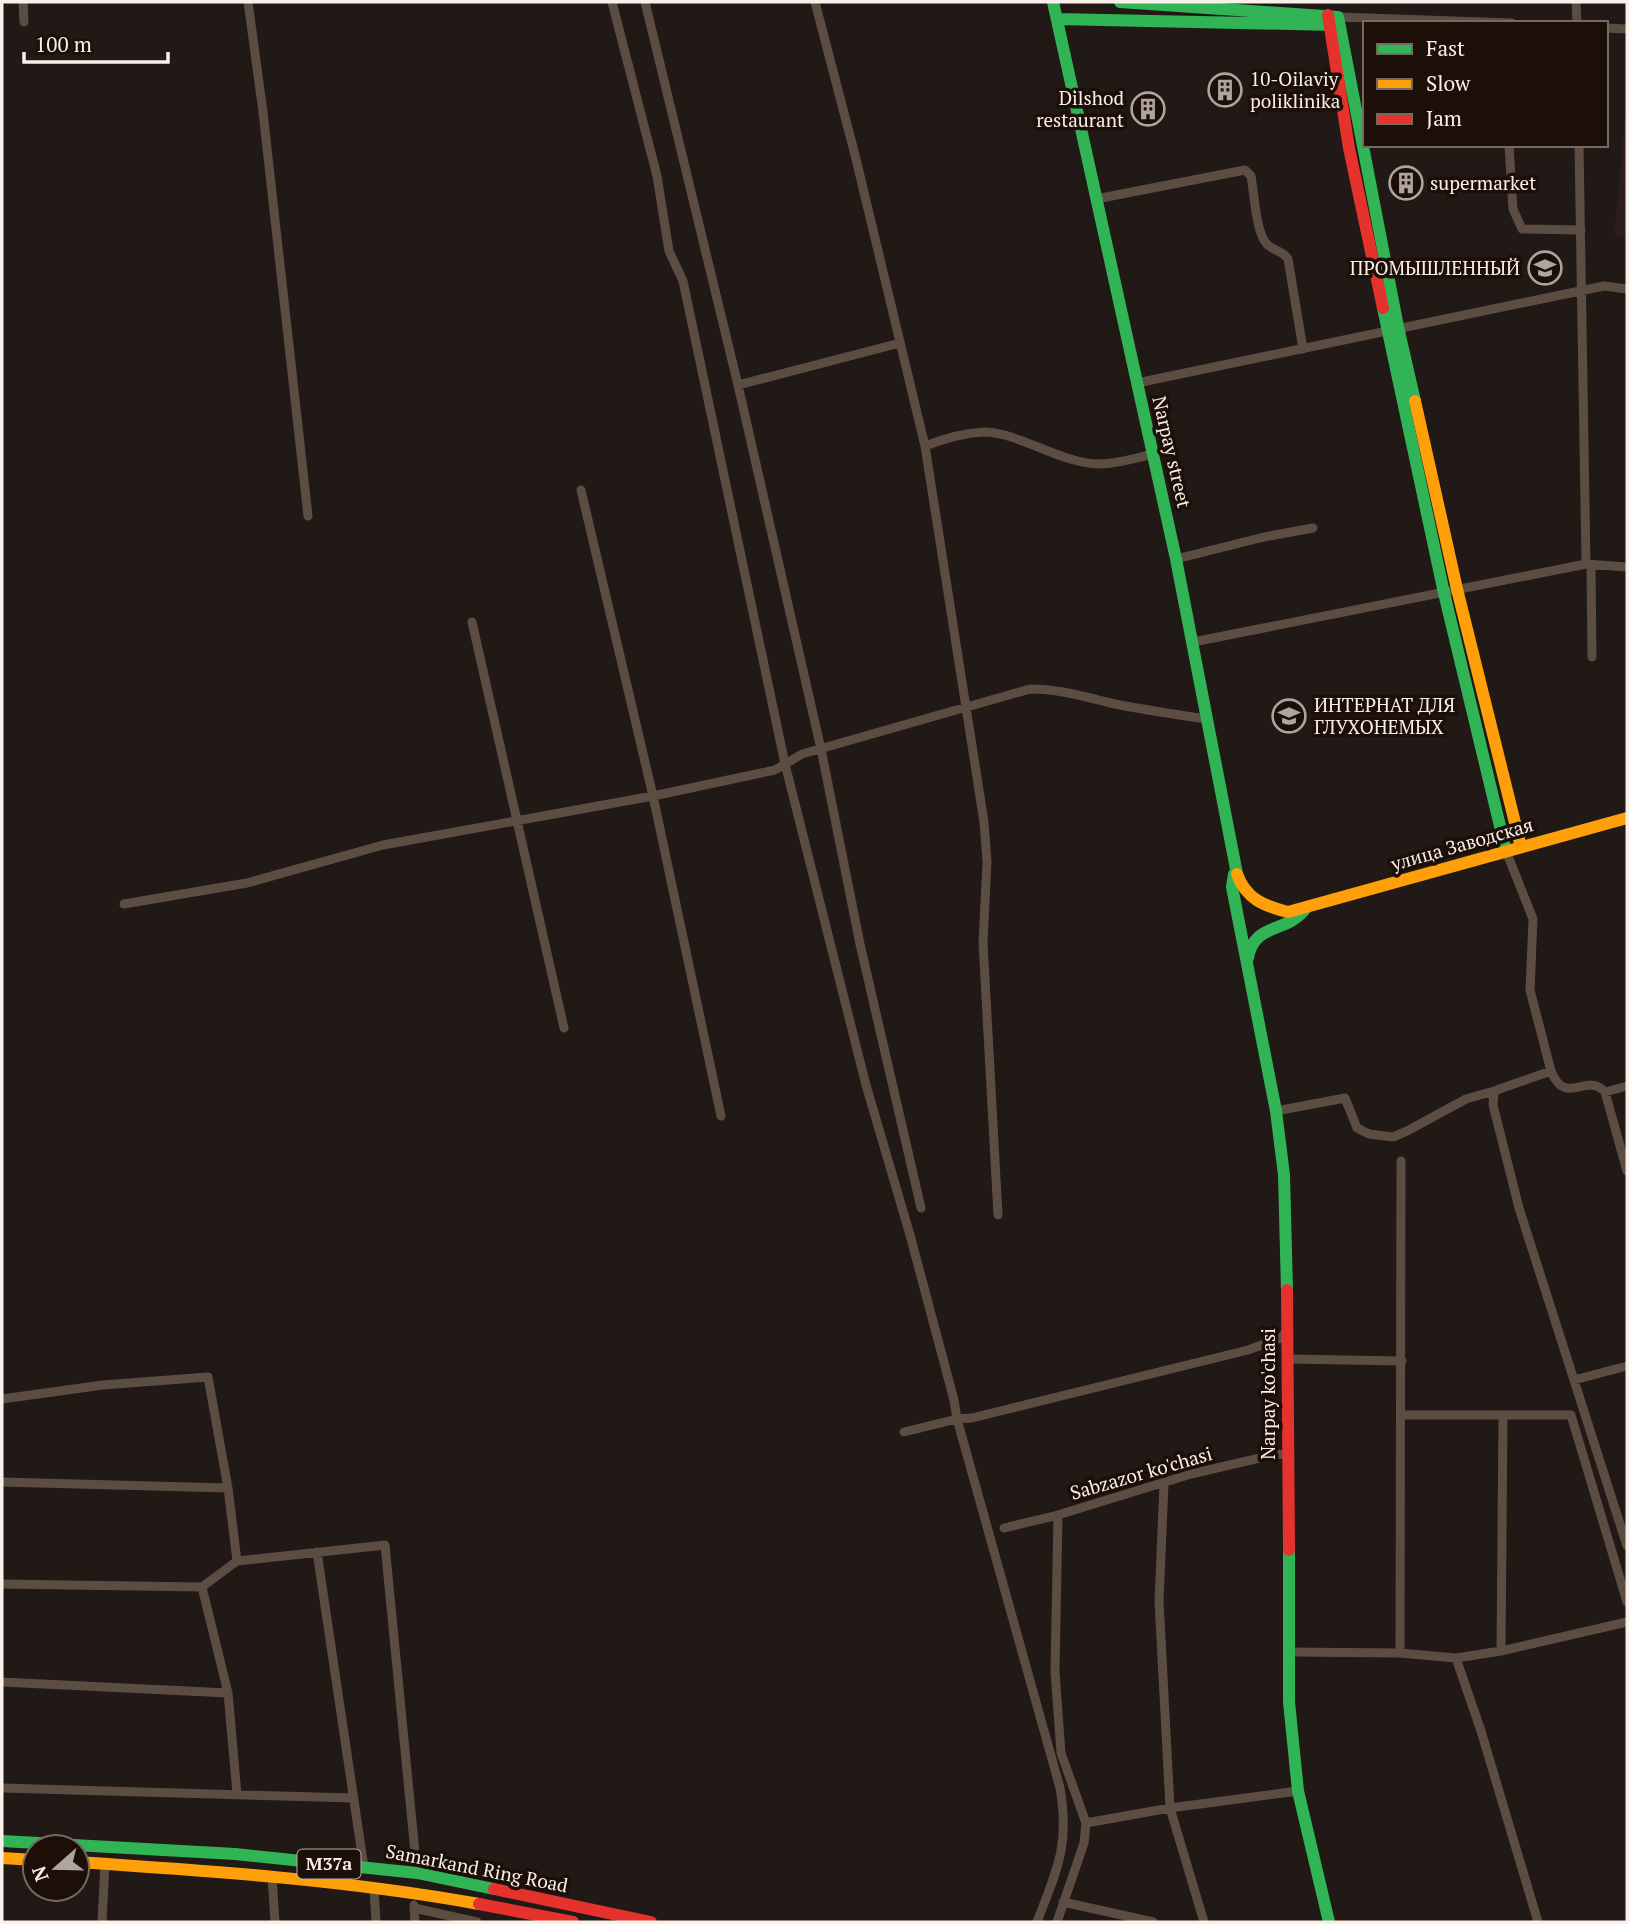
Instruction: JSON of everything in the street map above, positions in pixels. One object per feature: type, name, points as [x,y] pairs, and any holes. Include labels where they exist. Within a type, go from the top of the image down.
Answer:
[{"type":"main road","name":"Narpay street","points":[[1053,2],[1176,559],[1238,881],[1246,894],[1260,903]]},
{"type":"main road","points":[[1120,2],[1336,20]]},
{"type":"main road","points":[[1057,19],[1336,20]]},
{"type":"main road","points":[[1336,20],[1349,148],[1393,330],[1506,851]]},
{"type":"main road","points":[[1451,591],[1521,847]]},
{"type":"main road","name":"улица Заводская","points":[[1260,903],[1288,912],[1306,908],[1627,818]]},
{"type":"main road","name":"Narpay ko'chasi","points":[[1235,867],[1232,887],[1276,1111],[1286,1212],[1289,1702],[1298,1791],[1329,1922]]},
{"type":"main road","name":"улица Заводская","points":[[1248,968],[1249,946],[1253,939],[1296,920],[1306,908]]},
{"type":"main road","name":"Samarkand Ring Road","points":[[2,1841],[208,1852],[417,1873],[651,1922]]},
{"type":"main road","points":[[2,1858],[21,1859]]},
{"type":"main road","points":[[290,1877],[293,1860]]},
{"type":"main road","name":"Samarkand Ring Road","points":[[91,1863],[272,1875],[413,1892],[573,1922]]},
{"type":"street","points":[[23,2],[24,22]]},
{"type":"street","points":[[247,2],[263,112],[308,516]]},
{"type":"street","points":[[612,2],[657,176],[669,250],[683,281],[785,764],[863,1072],[917,1260],[957,1419],[1060,1788],[1065,1818],[1064,1840],[1058,1867],[1037,1922]]},
{"type":"street","points":[[645,2],[738,385],[821,749],[860,944],[921,1208]]},
{"type":"street","points":[[815,2],[925,446],[984,822],[987,862],[983,943],[998,1215]]},
{"type":"street","points":[[1576,2],[1577,21]]},
{"type":"street","points":[[1336,20],[1395,21]]},
{"type":"street","points":[[1608,28],[1627,29]]},
{"type":"street","points":[[1509,147],[1513,209],[1522,229],[1581,230]]},
{"type":"street","points":[[1579,147],[1592,657]]},
{"type":"street","points":[[1096,199],[1245,170],[1251,176],[1262,237],[1268,246],[1284,253],[1288,259],[1303,349]]},
{"type":"street","points":[[1137,383],[1582,290],[1604,286],[1627,289]]},
{"type":"street","points":[[738,385],[900,343]]},
{"type":"street","points":[[925,446],[947,438],[985,432],[1005,436],[1072,459],[1098,464],[1153,454]]},
{"type":"street","points":[[581,490],[653,796],[721,1116]]},
{"type":"street","points":[[1176,559],[1313,528]]},
{"type":"street","points":[[1193,642],[1589,564],[1627,567]]},
{"type":"street","points":[[472,622],[564,1028]]},
{"type":"street","points":[[124,904],[247,883],[383,845],[653,796],[775,770],[802,754],[1003,695],[1030,690],[1052,689],[1114,704],[1205,719]]},
{"type":"street","points":[[1506,851],[1533,919],[1530,990],[1551,1071],[1556,1084],[1563,1088],[1592,1084],[1605,1092],[1627,1171]]},
{"type":"street","points":[[1276,1111],[1345,1098],[1357,1128],[1369,1134],[1393,1136],[1466,1098],[1551,1071]]},
{"type":"street","points":[[1605,1092],[1627,1086]]},
{"type":"street","points":[[1494,1091],[1493,1105],[1519,1208],[1627,1546]]},
{"type":"street","points":[[1400,1653],[1401,1161]]},
{"type":"street","points":[[904,1432],[972,1418],[1248,1350],[1282,1338],[1288,1329]]},
{"type":"street","points":[[1288,1359],[1402,1361]]},
{"type":"street","points":[[1574,1380],[1627,1366]]},
{"type":"street","points":[[2,1399],[103,1385],[208,1377],[228,1488],[237,1561]]},
{"type":"street","points":[[1401,1415],[1571,1415],[1575,1421],[1627,1602]]},
{"type":"street","points":[[1501,1651],[1503,1415]]},
{"type":"street","name":"Sabzazor ko'chasi","points":[[1004,1528],[1058,1515],[1191,1474],[1277,1454],[1287,1455]]},
{"type":"street","points":[[2,1482],[228,1488]]},
{"type":"street","points":[[1164,1484],[1159,1601],[1170,1808],[1204,1922]]},
{"type":"street","points":[[1058,1515],[1055,1672],[1062,1753],[1086,1824],[1084,1843],[1058,1922]]},
{"type":"street","points":[[2,1584],[202,1587],[237,1561],[385,1545],[417,1873]]},
{"type":"street","points":[[317,1552],[364,1868]]},
{"type":"street","points":[[202,1587],[228,1693],[237,1794]]},
{"type":"street","points":[[1289,1652],[1400,1653],[1456,1658],[1501,1651],[1627,1622]]},
{"type":"street","points":[[1456,1658],[1481,1731],[1538,1922]]},
{"type":"street","points":[[2,1682],[228,1693]]},
{"type":"street","points":[[2,1788],[353,1798]]},
{"type":"street","points":[[1086,1824],[1170,1808],[1298,1791]]},
{"type":"street","points":[[102,1922],[105,1864]]},
{"type":"street","points":[[272,1875],[275,1922]]},
{"type":"street","points":[[374,1888],[376,1922]]},
{"type":"street","points":[[413,1892],[415,1922]]},
{"type":"street","points":[[1063,1902],[1153,1922]]},
{"type":"street","points":[[414,1908],[477,1922]]},
{"type":"shaded area","points":[[1627,95],[1627,237],[1614,235]]},
{"type":"traffic: fast","points":[[1053,2],[1176,559],[1237,874]]},
{"type":"traffic: fast","points":[[1120,2],[1338,17],[1363,146]]},
{"type":"traffic: fast","points":[[1057,19],[1336,25]]},
{"type":"traffic: fast","points":[[1363,147],[1415,401]]},
{"type":"traffic: fast","points":[[1383,308],[1444,593],[1506,851]]},
{"type":"traffic: fast","points":[[1234,874],[1232,887],[1276,1111],[1284,1175],[1287,1290]]},
{"type":"traffic: fast","points":[[1248,958],[1257,939],[1264,933],[1290,922],[1306,908]]},
{"type":"traffic: fast","points":[[1289,1550],[1289,1702],[1298,1791],[1329,1922]]},
{"type":"traffic: fast","points":[[2,1841],[235,1854],[417,1873],[494,1889]]},
{"type":"traffic: slow","points":[[1415,401],[1457,589],[1521,847]]},
{"type":"traffic: slow","points":[[1237,874],[1245,890],[1257,900],[1288,912],[1627,818]]},
{"type":"traffic: slow","points":[[2,1858],[21,1859]]},
{"type":"traffic: slow","points":[[91,1863],[329,1883],[479,1904]]},
{"type":"traffic: jam","points":[[1328,15],[1349,148],[1383,308]]},
{"type":"traffic: jam","points":[[1287,1290],[1289,1550]]},
{"type":"traffic: jam","points":[[494,1889],[651,1922]]},
{"type":"traffic: jam","points":[[479,1904],[573,1922]]},
{"type":"place","name":"10-Oilaviy poliklinika","points":[[1225,90]]},
{"type":"place","name":"Dilshod restaurant","points":[[1148,109]]},
{"type":"place","name":"supermarket","points":[[1406,183]]},
{"type":"place","name":"ПРОМЫШЛЕННЫЙ","points":[[1545,268]]},
{"type":"place","name":"ИНТЕРНАТ ДЛЯ ГЛУХОНЕМЫХ","points":[[1289,716]]}]
